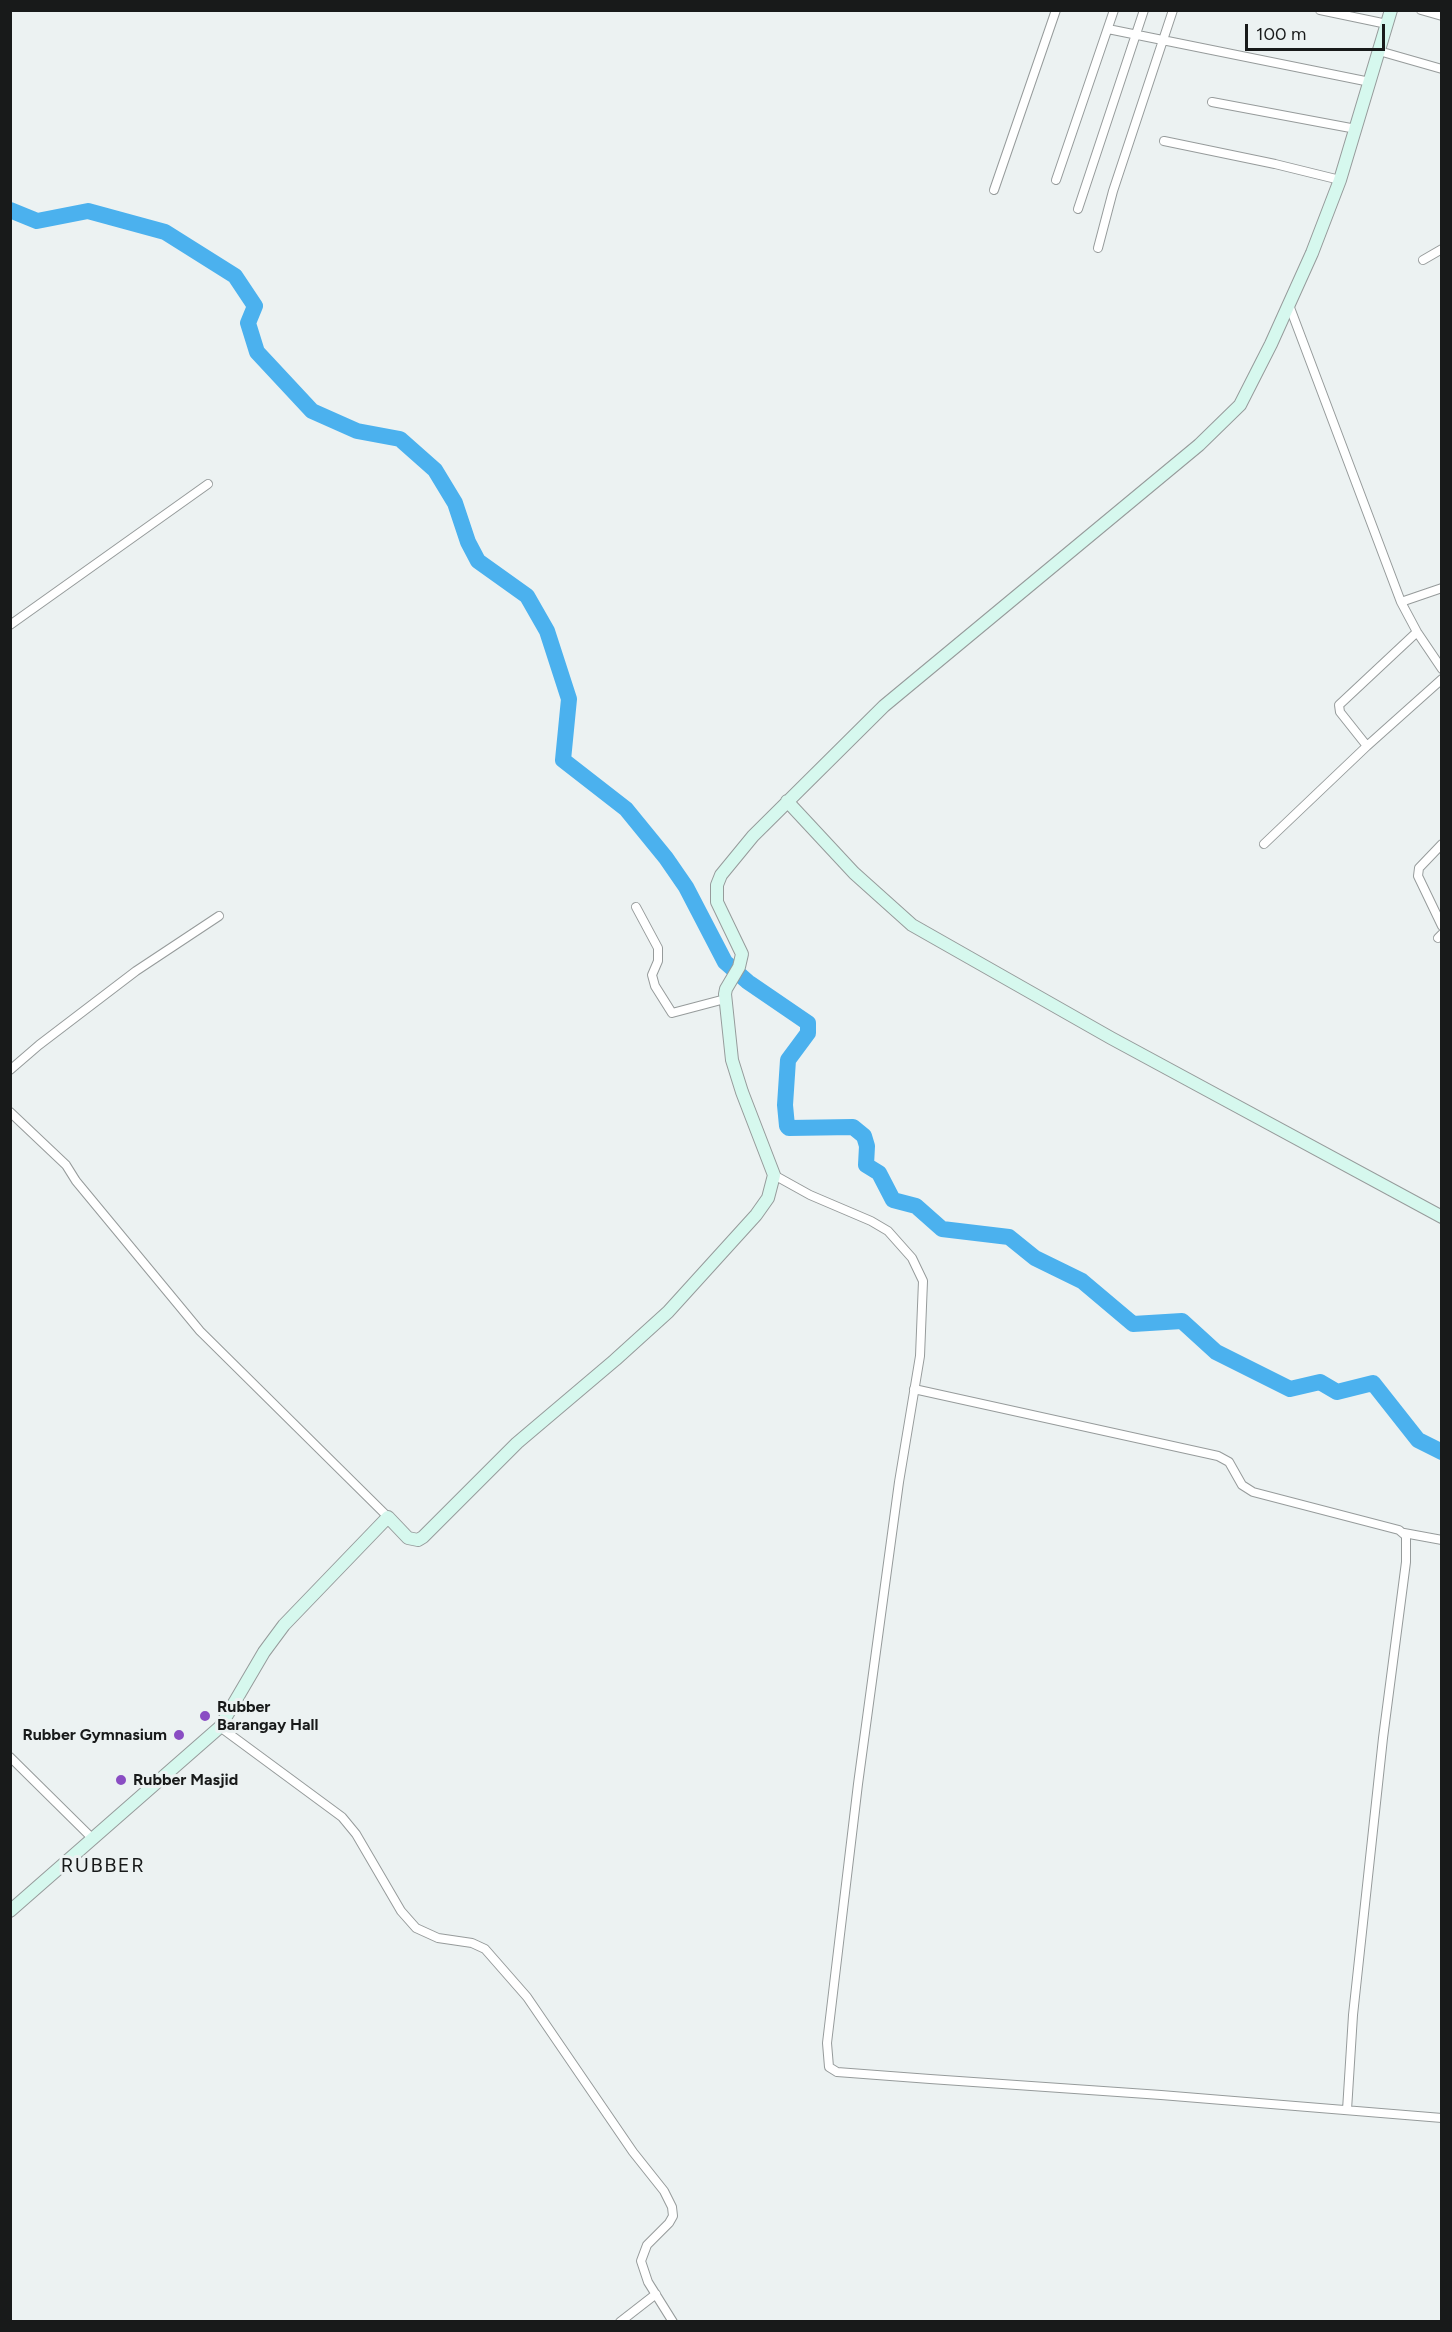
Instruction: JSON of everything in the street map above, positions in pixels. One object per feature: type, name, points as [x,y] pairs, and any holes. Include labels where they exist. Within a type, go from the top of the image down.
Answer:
[{"type":"street","points":[[994,190],[1056,10]]},
{"type":"street","points":[[1056,180],[1114,10]]},
{"type":"street","points":[[1078,209],[1144,10]]},
{"type":"street","points":[[1098,248],[1108,209],[1173,10]]},
{"type":"street","points":[[1320,10],[1387,24]]},
{"type":"street","points":[[10,1112],[66,1165],[76,1181],[200,1331],[408,1538],[418,1540],[423,1537],[517,1443],[668,1312],[756,1215],[768,1198],[774,1175],[732,1060],[725,999],[728,984],[742,958],[741,950],[719,909],[717,885],[727,866],[737,854],[857,731],[909,684],[1230,417],[1249,390],[1312,253],[1340,180],[1391,10]]},
{"type":"street","points":[[1421,10],[1442,16]]},
{"type":"street","points":[[1108,28],[1370,82]]},
{"type":"street","points":[[1379,51],[1442,69]]},
{"type":"street","points":[[1212,102],[1356,129]]},
{"type":"street","points":[[1164,141],[1340,180]]},
{"type":"street","points":[[1423,260],[1442,249]]},
{"type":"street","points":[[1289,305],[1401,602],[1417,632],[1442,669]]},
{"type":"street","points":[[10,625],[208,484]]},
{"type":"street","points":[[1401,602],[1442,588]]},
{"type":"street","points":[[1367,746],[1340,712],[1339,705],[1417,632]]},
{"type":"street","points":[[1264,844],[1367,746],[1442,679]]},
{"type":"street","points":[[787,801],[854,873],[912,925],[1101,1033],[1442,1217]]},
{"type":"street","points":[[1440,849],[1419,868],[1418,876],[1442,926]]},
{"type":"street","points":[[636,907],[658,948],[658,961],[652,975],[655,986],[672,1013],[725,999]]},
{"type":"street","points":[[10,1070],[136,971],[219,916]]},
{"type":"street","points":[[774,1175],[871,1221],[888,1232],[912,1258],[920,1275],[923,1290],[920,1356],[841,1911],[827,2043],[829,2067],[837,2072],[1442,2118]]},
{"type":"street","points":[[914,1389],[1218,1456],[1229,1462],[1242,1485],[1253,1492],[1379,1524],[1404,1533],[1442,1540]]},
{"type":"street","points":[[10,1911],[220,1727],[250,1675],[285,1625],[388,1517]]},
{"type":"street","points":[[1347,2110],[1353,2015],[1383,1738],[1408,1545],[1404,1533]]},
{"type":"street","points":[[220,1727],[342,1816],[356,1834],[400,1911],[416,1928],[438,1938],[472,1943],[485,1949],[527,1997],[633,2152],[664,2191],[672,2207],[673,2216],[669,2223],[647,2245],[641,2261],[648,2282],[673,2322]]},
{"type":"street","points":[[10,1757],[93,1839]]},
{"type":"street","points":[[620,2322],[656,2294]]},
{"type":"waterway","points":[[10,210],[37,221],[88,211],[165,232],[235,276],[255,306],[248,323],[257,352],[312,411],[357,431],[400,439],[435,470],[455,503],[468,542],[478,561],[527,596],[547,631],[569,699],[563,760],[626,809],[666,858],[686,887],[725,962],[748,982],[808,1023],[808,1033],[788,1060],[785,1105],[789,1128],[853,1127],[864,1136],[867,1146],[866,1165],[879,1173],[893,1200],[916,1206],[942,1229],[1009,1237],[1035,1258],[1082,1281],[1133,1324],[1182,1321],[1216,1352],[1290,1389],[1320,1382],[1337,1392],[1373,1383],[1418,1440],[1442,1452]]},
{"type":"place","name":"Rubber Barangay Hall","points":[[205,1716]]},
{"type":"place","name":"Rubber Gymnasium","points":[[179,1735]]},
{"type":"place","name":"Rubber Masjid","points":[[121,1780]]},
{"type":"district","name":"RUBBER","points":[[103,1866]]}]
